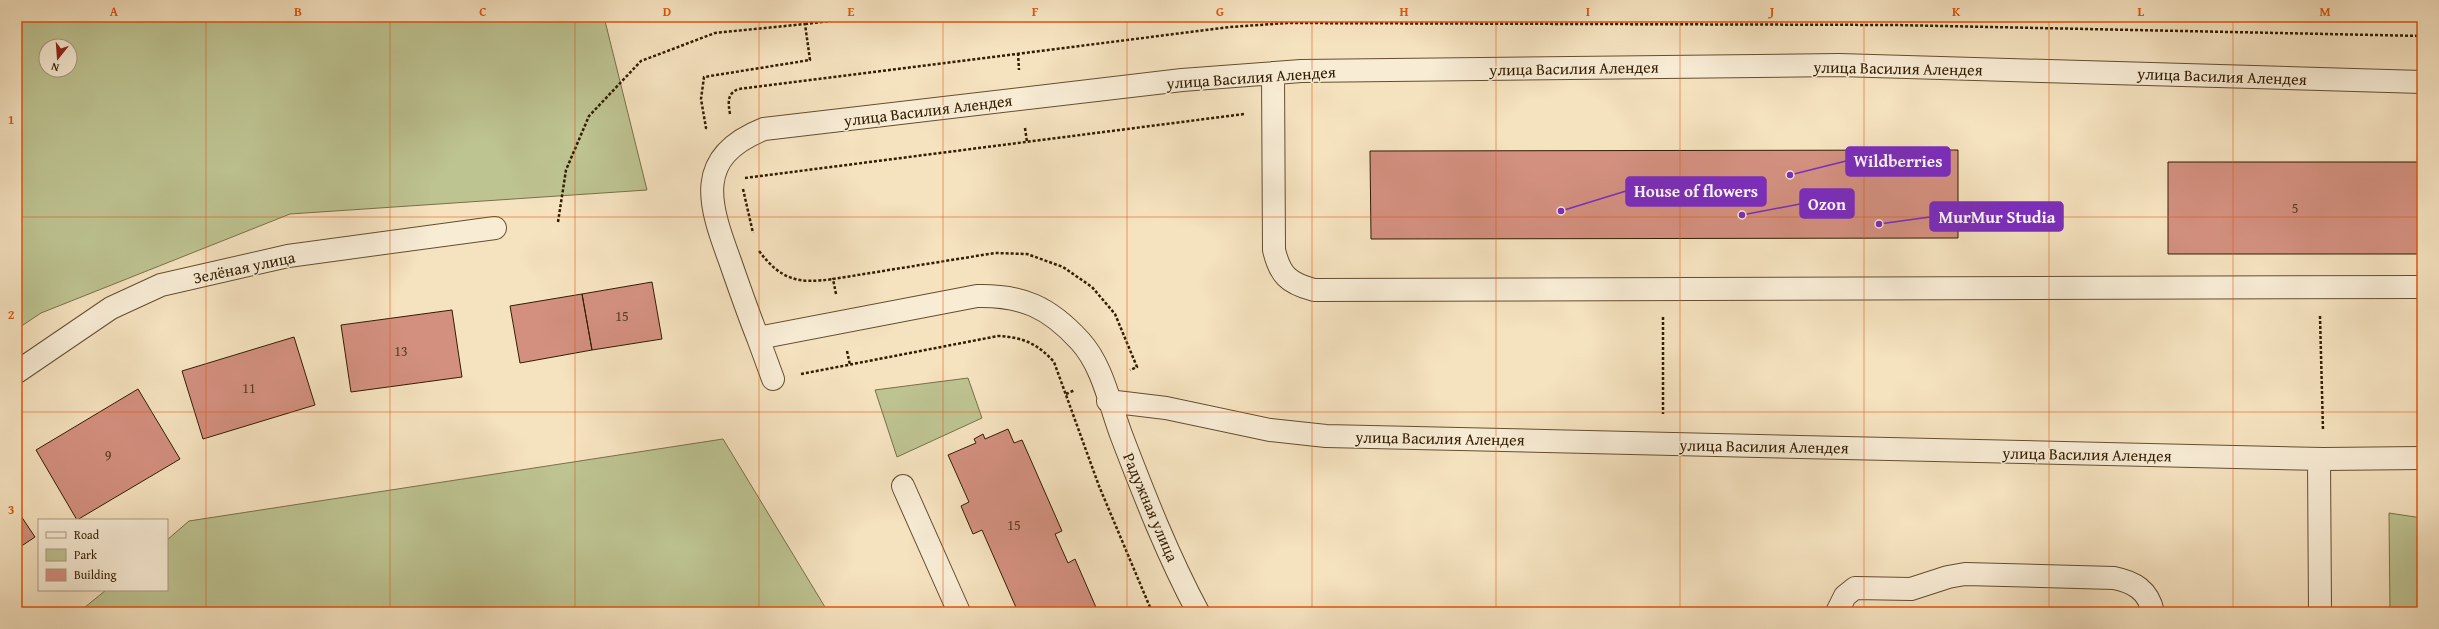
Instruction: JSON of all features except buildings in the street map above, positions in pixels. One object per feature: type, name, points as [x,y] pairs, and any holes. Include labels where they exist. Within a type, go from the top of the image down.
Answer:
[{"type":"street","name":"улица Василия Алендея","points":[[734,145],[747,136],[764,129],[1182,80],[1273,73],[1839,65],[2422,82]]},
{"type":"street","points":[[1273,73],[1274,250],[1278,266],[1286,278],[1298,286],[1314,290],[2422,287]]},
{"type":"street","points":[[734,145],[718,168],[713,180],[711,200],[716,222],[772,380]]},
{"type":"street","name":"Зелёная улица","points":[[17,372],[111,308],[161,285],[288,256],[495,228]]},
{"type":"street","name":"Радужная улица","points":[[758,338],[977,296],[1000,296],[1021,299],[1042,308],[1055,317],[1081,342],[1098,369],[1108,401],[1154,520],[1198,612]]},
{"type":"street","name":"улица Василия Алендея","points":[[1108,401],[1166,408],[1234,424],[1312,435],[2321,459],[2422,458]]},
{"type":"street","points":[[2320,612],[2321,459]]},
{"type":"street","points":[[903,486],[959,612]]},
{"type":"street","points":[[1837,612],[1841,602],[1855,588],[1911,589],[1965,574],[2119,579],[2130,581],[2139,586],[2150,601],[2153,612]]},
{"type":"path","points":[[558,222],[566,170],[589,116],[641,61],[715,33],[863,17]]},
{"type":"path","points":[[734,145],[706,128],[701,99],[704,77],[810,60],[805,24]]},
{"type":"path","points":[[754,239],[741,178],[1273,110]]},
{"type":"path","points":[[756,246],[772,268],[790,278],[812,282],[833,279]]},
{"type":"path","points":[[2320,288],[2321,459]]},
{"type":"path","points":[[1662,289],[1664,444]]},
{"type":"path","points":[[772,380],[998,336],[1028,340],[1043,350],[1054,362],[1099,486],[1152,612]]},
{"type":"green space","points":[[17,17],[604,17],[647,190],[290,214],[41,313],[17,329]]},
{"type":"green space","points":[[968,378],[982,418],[897,457],[875,390]]},
{"type":"green space","points":[[723,439],[828,612],[79,612],[105,591],[168,591],[168,539],[189,521]]},
{"type":"green space","points":[[2389,513],[2422,518],[2422,612],[2390,612]]},
{"type":"place","name":"Wildberries","points":[[1790,175]]},
{"type":"place","name":"House of flowers","points":[[1561,211]]},
{"type":"place","name":"Ozon","points":[[1742,215]]},
{"type":"place","name":"MurMur Studia","points":[[1879,224]]}]
